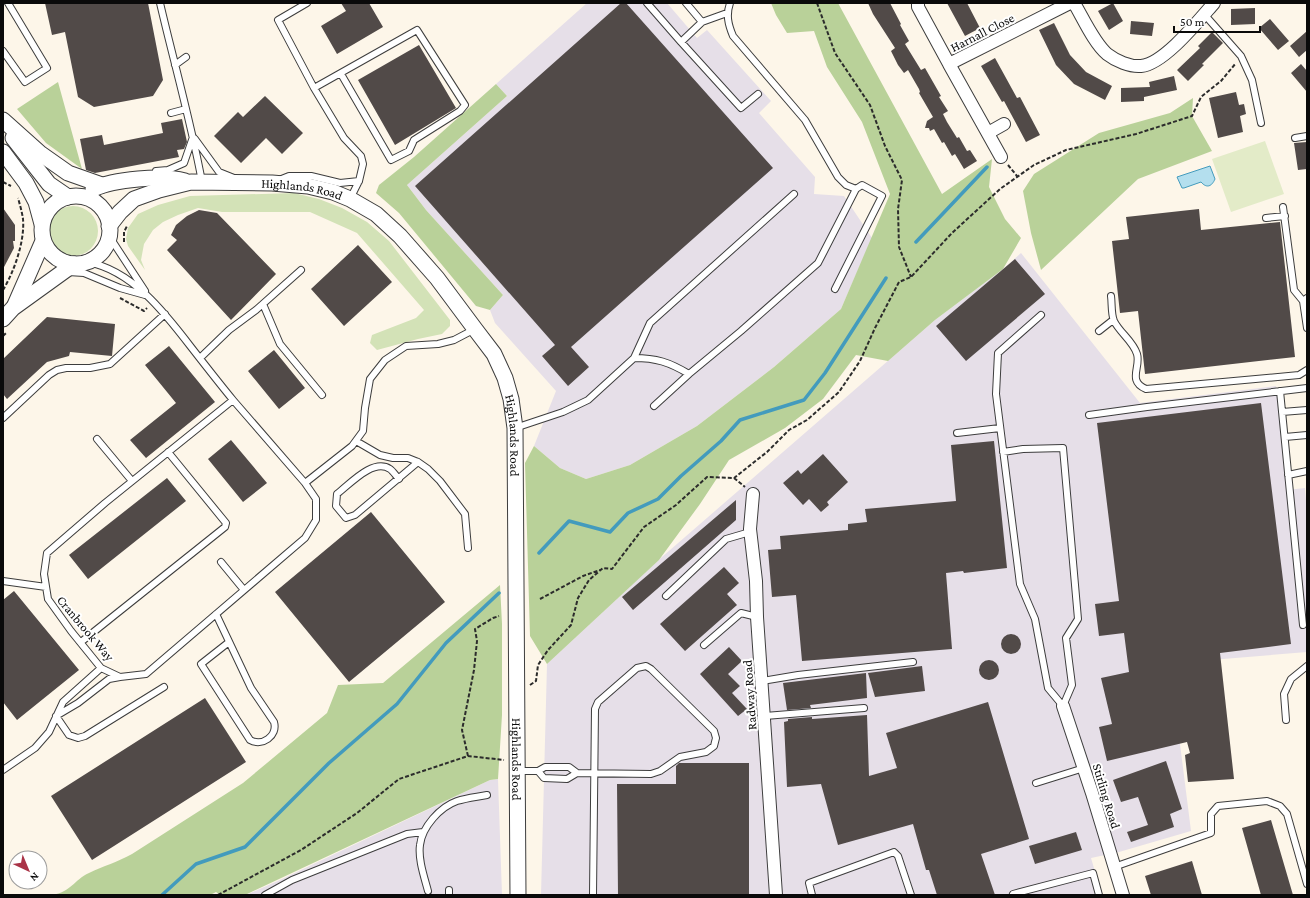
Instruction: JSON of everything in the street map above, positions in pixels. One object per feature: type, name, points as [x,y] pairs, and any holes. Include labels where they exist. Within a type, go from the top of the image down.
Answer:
[{"type":"street","name":"Harnall Close","points":[[918,3],[918,7],[1001,156]]},
{"type":"street","name":"Harnall Close","points":[[949,64],[1070,3]]},
{"type":"street","points":[[1074,3],[1097,42],[1107,54],[1122,63],[1142,66],[1158,60],[1172,48],[1214,3]]},
{"type":"street","points":[[3,120],[41,154],[68,172],[102,185]]},
{"type":"street","points":[[988,133],[1004,124]]},
{"type":"street","points":[[3,126],[49,184],[73,197]]},
{"type":"street","points":[[3,152],[26,184],[36,202],[42,224],[43,240],[48,250],[55,257],[74,266]]},
{"type":"street","name":"Highlands Road","points":[[73,197],[102,185],[149,177],[175,178],[197,182],[249,184],[272,183],[308,186],[333,192],[350,199],[376,214],[400,236],[437,278],[494,354],[505,378],[511,399],[515,428],[518,895]]},
{"type":"street","name":"Highlands Road","points":[[109,231],[120,212],[134,200],[158,190],[197,182]]},
{"type":"street","points":[[6,314],[74,266],[95,258],[106,244],[109,231],[107,217],[102,209],[95,202],[87,198],[73,197],[59,201],[51,207],[45,215],[42,224]]},
{"type":"street","points":[[6,314],[43,240]]},
{"type":"street","name":"Radway Road","points":[[753,494],[750,532],[756,581],[757,617],[776,895]]},
{"type":"street","name":"Stirling Road","points":[[1063,706],[1084,768],[1123,895]]},
{"type":"lane","points":[[3,52],[25,82],[47,68],[8,3]]},
{"type":"lane","points":[[160,3],[193,136],[197,182]]},
{"type":"lane","points":[[307,3],[278,20],[314,88],[344,138],[361,156],[363,164],[359,181],[350,199]]},
{"type":"lane","points":[[647,3],[741,108],[758,94]]},
{"type":"lane","points":[[686,3],[702,22]]},
{"type":"lane","points":[[730,3],[727,13],[728,26],[732,36],[805,120],[838,177],[846,185],[856,189]]},
{"type":"lane","points":[[681,42],[702,22],[727,13]]},
{"type":"lane","points":[[1204,14],[1241,56],[1252,80],[1261,123]]},
{"type":"lane","points":[[314,88],[417,30],[465,105],[460,111],[414,140],[409,151],[391,160],[341,74]]},
{"type":"lane","points":[[175,65],[186,57]]},
{"type":"lane","points":[[171,113],[186,109]]},
{"type":"lane","points":[[132,180],[138,174],[168,170],[184,164],[193,136]]},
{"type":"lane","points":[[193,136],[219,172],[249,184]]},
{"type":"lane","points":[[1295,138],[1307,136]]},
{"type":"lane","points":[[272,183],[289,176],[311,176],[340,183],[359,181]]},
{"type":"lane","points":[[654,406],[818,263],[856,189],[862,185],[882,196],[835,289]]},
{"type":"lane","points":[[515,428],[563,412],[588,400],[634,358],[650,323],[794,194]]},
{"type":"lane","points":[[1283,207],[1294,290],[1305,300],[1307,328]]},
{"type":"lane","points":[[1266,218],[1285,216]]},
{"type":"lane","points":[[109,231],[148,296]]},
{"type":"lane","points":[[74,266],[98,264],[115,272],[148,296]]},
{"type":"lane","points":[[74,266],[84,273],[120,288],[148,296]]},
{"type":"lane","points":[[200,358],[229,330],[263,304],[301,270]]},
{"type":"lane","name":"Cranbrook Way","points":[[148,296],[165,314],[233,400],[305,483],[316,499],[316,520],[305,538],[146,674],[120,677],[101,668],[48,599],[44,574],[47,553],[104,502],[233,400]]},
{"type":"lane","points":[[1111,296],[1113,320],[1136,352],[1138,358],[1135,374],[1136,381],[1140,387],[1146,390],[1299,375],[1307,370]]},
{"type":"lane","points":[[263,304],[280,344],[322,395]]},
{"type":"lane","points":[[3,418],[49,375],[57,370],[66,368],[90,368],[110,364],[165,314]]},
{"type":"lane","points":[[1004,452],[1023,449],[1063,448],[1078,619],[1066,638],[1072,685],[1063,706],[1048,688],[1034,619],[1020,584],[996,394],[998,353],[1040,314]]},
{"type":"lane","points":[[1099,331],[1113,320]]},
{"type":"lane","points":[[305,483],[352,446],[363,431],[370,379],[385,360],[406,346],[438,344],[454,340],[476,329]]},
{"type":"lane","points":[[634,358],[650,358],[675,366],[689,374]]},
{"type":"lane","points":[[1089,415],[1307,388]]},
{"type":"lane","points":[[1280,391],[1303,625]]},
{"type":"lane","points":[[1282,412],[1307,410]]},
{"type":"lane","points":[[957,433],[1000,428]]},
{"type":"lane","points":[[1285,438],[1307,435]]},
{"type":"lane","points":[[97,439],[132,481]]},
{"type":"lane","points":[[356,441],[380,455],[393,458],[408,458],[418,462],[428,469],[440,481],[465,514],[468,548]]},
{"type":"lane","points":[[81,642],[225,527],[226,523],[168,452]]},
{"type":"lane","points":[[399,478],[390,469],[381,466],[370,468],[337,494],[336,506],[346,518],[355,515],[399,478],[418,462]]},
{"type":"lane","points":[[1288,475],[1307,472]]},
{"type":"lane","points":[[666,596],[726,539],[750,532]]},
{"type":"lane","points":[[221,562],[244,590]]},
{"type":"lane","points":[[3,581],[46,586]]},
{"type":"lane","points":[[704,645],[741,613],[757,617]]},
{"type":"lane","points":[[216,614],[251,688],[274,722],[276,728],[274,733],[264,742],[254,742],[250,740],[201,664],[229,642]]},
{"type":"lane","points":[[762,681],[798,675],[913,662]]},
{"type":"lane","points":[[538,771],[545,767],[569,767],[577,773],[594,774],[651,774],[660,771],[680,757],[706,752],[714,746],[716,738],[714,731],[651,669],[646,666],[637,668],[598,702],[595,709],[594,774],[593,895]]},
{"type":"lane","points":[[1286,720],[1284,694],[1291,679],[1307,666]]},
{"type":"lane","points":[[3,770],[35,748],[49,732],[63,702],[101,668]]},
{"type":"lane","points":[[56,716],[78,703],[109,679],[120,677]]},
{"type":"lane","points":[[56,716],[69,735],[78,738],[85,736],[164,688]]},
{"type":"lane","points":[[764,716],[864,708]]},
{"type":"lane","points":[[517,766],[538,771],[544,778],[567,779],[577,773]]},
{"type":"lane","points":[[1036,783],[1084,768]]},
{"type":"lane","points":[[428,891],[420,861],[420,845],[423,832],[440,812],[455,802],[488,795]]},
{"type":"lane","points":[[1114,868],[1211,834],[1211,814],[1218,806],[1267,801],[1280,806],[1287,814],[1307,884]]},
{"type":"lane","points":[[265,895],[292,880],[407,834],[423,832]]},
{"type":"lane","points":[[812,895],[808,883],[894,852],[898,856],[911,895]]},
{"type":"lane","points":[[1014,895],[1013,894],[1093,873],[1099,895]]},
{"type":"path","points":[[817,3],[835,54],[870,105],[885,146],[902,180],[898,209],[900,247],[911,277]]},
{"type":"path","points":[[540,599],[583,576],[603,568],[612,569],[644,527],[676,505],[707,478],[734,478],[767,452],[789,430],[807,420],[839,392],[860,361],[875,328],[900,282],[911,277],[952,233],[1000,189],[1034,165],[1066,150],[1136,134],[1192,116],[1201,97],[1221,81],[1241,56]]},
{"type":"path","points":[[3,290],[9,281],[21,246],[23,220],[18,195]]},
{"type":"path","points":[[517,692],[536,681],[538,665],[548,650],[571,625],[578,598],[589,580],[603,568]]},
{"type":"path","points":[[468,756],[462,730],[474,670],[477,641],[475,629],[499,616]]},
{"type":"path","points":[[218,895],[301,850],[357,813],[399,779],[468,756],[517,766]]},
{"type":"shaded area","points":[[587,3],[667,3],[697,38],[707,30],[771,101],[759,113],[815,177],[814,194],[844,196],[872,238],[841,309],[774,367],[697,426],[630,465],[586,479],[560,468],[534,446],[556,391],[495,323],[490,310],[503,295],[426,210],[407,185],[507,96],[496,84]]},
{"type":"shaded area","points":[[1021,253],[1140,403],[1276,386],[1287,490],[1305,488],[1307,512],[1307,652],[1162,664],[1180,744],[1191,831],[1119,852],[1091,858],[1102,895],[541,895],[547,664],[662,557],[935,320],[1003,269]]},
{"type":"shaded area","points":[[498,779],[502,895],[246,895],[490,780]]},
{"type":"green space","points":[[771,3],[838,3],[942,194],[992,159],[989,187],[1005,219],[1021,238],[1003,269],[935,320],[888,361],[856,355],[823,399],[785,428],[729,460],[700,504],[659,560],[547,664],[530,636],[525,463],[534,446],[560,468],[586,479],[630,465],[697,426],[774,367],[841,309],[890,194],[862,122],[827,67],[814,31],[787,33],[776,15]]},
{"type":"green space","points":[[58,82],[82,169],[46,143],[17,109]]},
{"type":"green space","points":[[496,84],[507,96],[407,185],[426,210],[503,295],[490,310],[476,306],[399,213],[376,193],[379,185],[414,157]]},
{"type":"green space","points":[[1193,98],[1192,116],[1212,151],[1138,179],[1041,270],[1031,233],[1023,191],[1034,174],[1099,133],[1170,113]]},
{"type":"green space","points":[[1265,141],[1284,194],[1231,212],[1212,159]]},
{"type":"green space","points":[[294,193],[319,199],[342,208],[367,222],[389,241],[450,320],[450,326],[442,334],[377,350],[370,343],[372,335],[416,318],[424,310],[357,233],[310,212],[222,212],[198,208],[178,215],[163,222],[153,230],[144,244],[141,260],[145,270],[128,246],[126,239],[128,228],[138,214],[158,205],[190,196]]},
{"type":"green space","points":[[78,206],[83,207],[91,213],[97,221],[97,241],[91,249],[83,255],[68,256],[63,255],[55,249],[49,241],[48,226],[49,221],[55,213],[63,207]]},
{"type":"green space","points":[[500,585],[502,624],[502,715],[498,779],[490,780],[245,895],[220,895],[216,892],[210,895],[52,895],[68,889],[89,873],[132,854],[243,783],[327,713],[338,685],[383,683]]},
{"type":"water","points":[[1210,166],[1215,179],[1211,185],[1207,186],[1201,182],[1182,188],[1177,177]]},
{"type":"building","points":[[45,3],[148,3],[163,80],[153,96],[94,107],[78,97],[65,32],[52,35]]},
{"type":"building","points":[[341,3],[369,3],[383,27],[337,54],[321,26],[346,11]]},
{"type":"building","points":[[621,3],[626,3],[773,168],[571,347],[589,367],[568,386],[542,356],[555,345],[415,186]]},
{"type":"building","points":[[868,3],[890,3],[909,41],[905,44],[921,70],[925,68],[941,96],[939,97],[948,111],[943,114],[947,122],[957,138],[959,137],[967,151],[970,150],[977,161],[964,169],[955,154],[952,156],[944,142],[942,143],[934,129],[930,131],[929,128],[925,128],[927,121],[933,117],[908,70],[904,73],[898,65],[891,51],[895,48],[873,14]]},
{"type":"building","points":[[947,3],[967,3],[980,28],[965,36]]},
{"type":"building","points":[[1113,3],[1123,21],[1109,30],[1098,11]]},
{"type":"building","points":[[1255,8],[1255,24],[1231,25],[1231,9]]},
{"type":"building","points":[[1270,19],[1289,41],[1278,50],[1259,28]]},
{"type":"building","points":[[1131,21],[1154,23],[1152,36],[1130,34]]},
{"type":"building","points":[[1054,23],[1070,55],[1086,72],[1112,86],[1105,100],[1074,84],[1056,65],[1039,30]]},
{"type":"building","points":[[1307,31],[1307,50],[1299,57],[1290,46]]},
{"type":"building","points":[[1212,32],[1223,43],[1202,64],[1204,65],[1188,81],[1177,70],[1200,48],[1198,46]]},
{"type":"building","points":[[419,45],[456,108],[395,145],[358,80]]},
{"type":"building","points":[[995,58],[1017,98],[1020,97],[1040,135],[1026,142],[1004,101],[1002,102],[981,66]]},
{"type":"building","points":[[1301,64],[1307,71],[1307,92],[1291,73]]},
{"type":"building","points":[[1174,76],[1177,90],[1144,97],[1144,101],[1121,102],[1121,88],[1150,87],[1149,82]]},
{"type":"building","points":[[1236,92],[1239,105],[1244,104],[1246,114],[1240,116],[1243,132],[1218,138],[1209,98]]},
{"type":"building","points":[[265,96],[303,133],[282,154],[266,138],[241,163],[214,136],[238,112],[243,117]]},
{"type":"building","points":[[182,119],[187,142],[184,149],[177,150],[179,157],[95,173],[86,170],[80,139],[102,135],[104,145],[163,133],[161,123]]},
{"type":"building","points":[[1307,142],[1307,169],[1298,170],[1294,143]]},
{"type":"building","points":[[3,208],[15,225],[15,241],[13,241],[14,248],[3,269]]},
{"type":"building","points":[[1199,209],[1201,230],[1280,222],[1295,357],[1145,374],[1138,311],[1120,313],[1112,241],[1129,239],[1126,217]]},
{"type":"building","points":[[199,210],[217,213],[276,274],[231,320],[167,250],[177,240],[171,235],[176,225],[187,216]]},
{"type":"building","points":[[358,245],[392,282],[344,326],[311,289]]},
{"type":"building","points":[[1015,259],[1045,294],[966,361],[936,326]]},
{"type":"building","points":[[47,317],[115,324],[112,356],[70,352],[69,356],[47,362],[7,399],[3,394],[3,359]]},
{"type":"building","points":[[169,346],[215,402],[146,458],[130,440],[176,403],[145,365]]},
{"type":"building","points":[[274,350],[305,388],[279,409],[248,371]]},
{"type":"building","points":[[1261,403],[1291,644],[1220,653],[1234,779],[1188,782],[1185,755],[1190,753],[1187,742],[1107,761],[1099,727],[1112,724],[1101,678],[1129,672],[1124,633],[1099,636],[1095,604],[1119,601],[1097,423]]},
{"type":"building","points":[[231,440],[267,483],[243,502],[208,459]]},
{"type":"building","points":[[994,441],[1007,568],[964,573],[963,571],[946,573],[952,649],[802,661],[796,595],[772,597],[768,550],[781,549],[780,536],[848,530],[848,524],[867,522],[865,509],[956,501],[951,445]]},
{"type":"building","points":[[823,454],[848,482],[827,502],[829,505],[821,512],[809,499],[803,505],[783,483],[798,470],[801,474]]},
{"type":"building","points":[[167,478],[186,501],[88,579],[69,555]]},
{"type":"building","points":[[736,500],[736,520],[633,610],[622,597]]},
{"type":"building","points":[[371,512],[445,602],[349,682],[275,592]]},
{"type":"building","points":[[724,567],[739,583],[727,594],[737,605],[685,651],[660,624]]},
{"type":"building","points":[[14,591],[79,670],[17,720],[3,702],[3,600]]},
{"type":"building","points":[[1011,634],[1018,637],[1021,644],[1018,651],[1011,654],[1004,651],[1001,644],[1004,637]]},
{"type":"building","points":[[729,647],[742,661],[728,674],[740,686],[732,693],[747,709],[738,716],[700,674]]},
{"type":"building","points":[[989,660],[996,663],[999,670],[996,677],[989,680],[982,677],[979,670],[982,663]]},
{"type":"building","points":[[922,666],[925,691],[875,697],[868,673]]},
{"type":"building","points":[[866,673],[867,698],[810,705],[811,708],[787,710],[783,683]]},
{"type":"building","points":[[205,698],[246,762],[92,860],[51,796]]},
{"type":"building","points":[[988,702],[1029,839],[981,854],[995,895],[937,895],[929,870],[926,870],[913,824],[838,845],[821,784],[787,787],[784,722],[788,721],[788,719],[812,717],[812,719],[867,715],[869,776],[897,768],[886,733]]},
{"type":"building","points":[[1166,761],[1182,809],[1170,814],[1174,827],[1131,842],[1127,832],[1148,825],[1138,797],[1121,802],[1113,780]]},
{"type":"building","points":[[679,763],[749,763],[749,895],[618,895],[617,784],[676,784],[676,766]]},
{"type":"building","points":[[1271,820],[1293,895],[1261,895],[1242,828]]},
{"type":"building","points":[[1076,832],[1082,850],[1035,864],[1029,846]]},
{"type":"building","points":[[1192,861],[1202,895],[1151,895],[1145,876]]},
{"type":"waterway","points":[[916,242],[987,167]]},
{"type":"waterway","points":[[539,553],[569,521],[610,532],[628,513],[658,499],[681,476],[721,441],[740,420],[804,400],[825,373],[886,278]]},
{"type":"waterway","points":[[162,895],[196,864],[245,847],[329,763],[397,704],[446,643],[499,593]]}]
